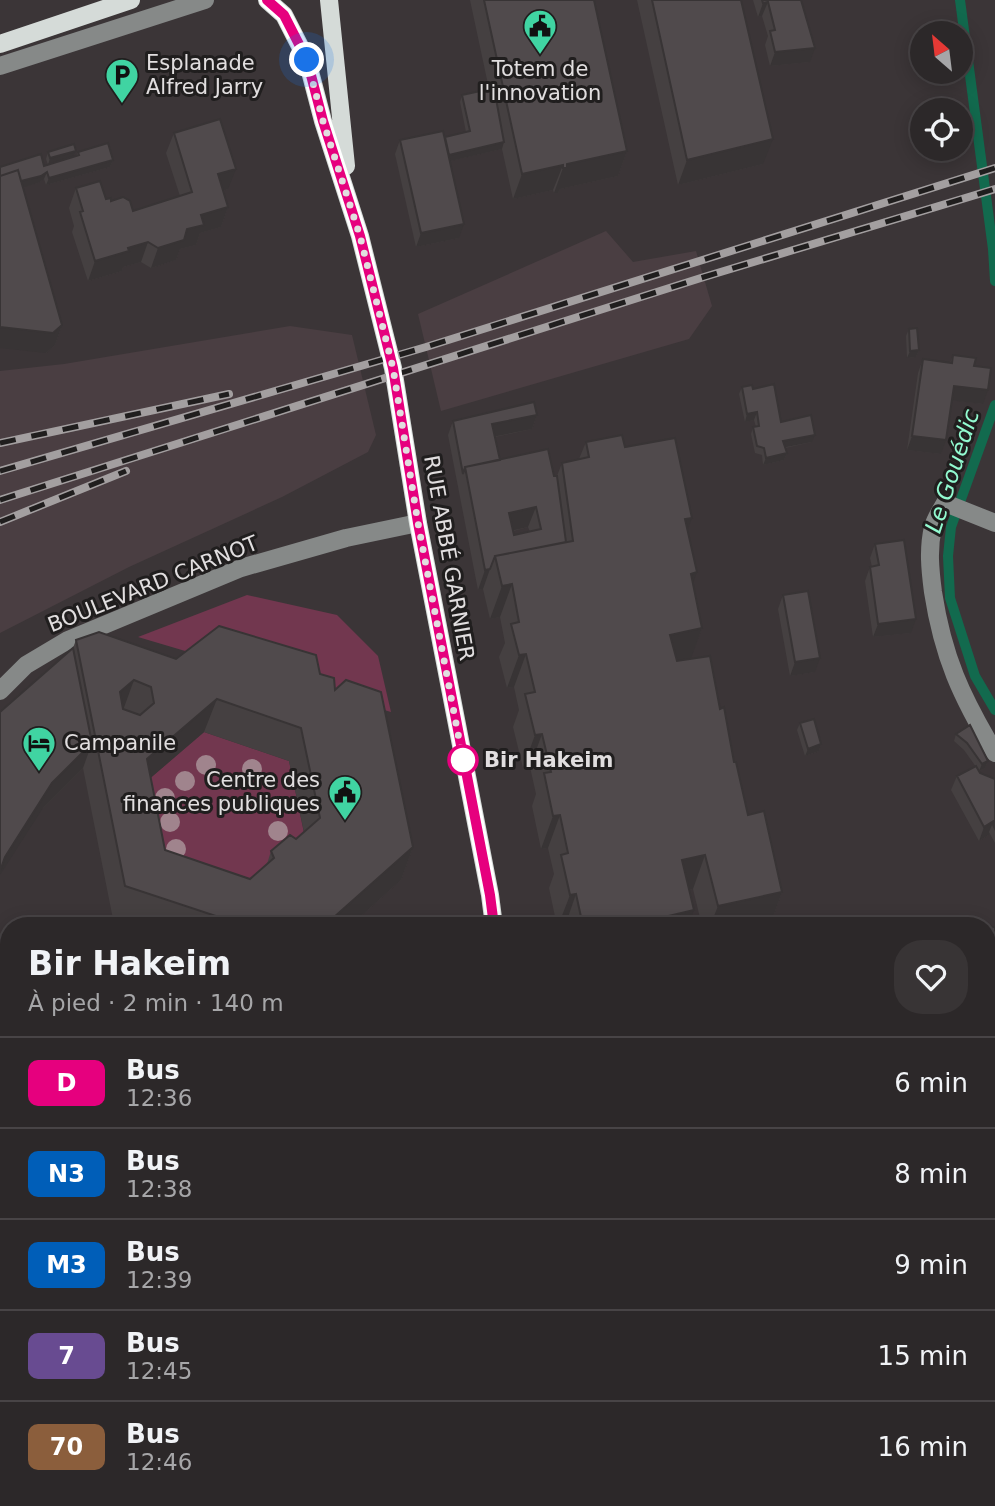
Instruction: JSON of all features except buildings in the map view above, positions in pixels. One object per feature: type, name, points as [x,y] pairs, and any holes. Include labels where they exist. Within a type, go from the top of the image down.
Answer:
[{"type":"main road","points":[[0,44],[131,0]]},
{"type":"main road","points":[[267,0],[284,15],[307,60],[349,201]]},
{"type":"main road","points":[[329,0],[349,201]]},
{"type":"main road","name":"RUE ABBÉ GARNIER","points":[[349,201],[393,368],[418,523],[493,917]]},
{"type":"street","points":[[0,66],[205,0]]},
{"type":"street","points":[[987,519],[945,503],[933,524],[928,558],[937,616],[948,660],[969,709],[995,752]]},
{"type":"street","name":"BOULEVARD CARNOT","points":[[0,691],[26,666],[68,640],[241,568],[346,538],[418,523]]},
{"type":"shaded area","points":[[606,231],[633,262],[696,251],[712,306],[689,339],[441,411],[418,314]]},
{"type":"shaded area","points":[[290,326],[352,335],[376,435],[368,452],[282,497],[129,567],[0,633],[0,371],[64,364]]},
{"type":"shaded area","points":[[247,595],[337,615],[378,656],[391,712],[138,637]]},
{"type":"shaded area","points":[[204,732],[289,761],[308,852],[260,884],[153,883],[134,792]]},
{"type":"waterway","name":"Le Gouédic","points":[[960,0],[995,281]]},
{"type":"waterway","name":"Le Gouédic","points":[[995,405],[951,527],[948,556],[950,598],[975,676],[995,710]]},
{"type":"railway","points":[[0,471],[426,347],[995,168]]},
{"type":"railway","points":[[0,500],[704,277],[995,189]]},
{"type":"railway","points":[[0,443],[229,394]]},
{"type":"railway","points":[[0,522],[126,471]]},
{"type":"bus line","name":"D","points":[[267,0],[284,15],[307,60],[323,121],[360,236],[393,368],[418,523],[493,917]]},
{"type":"place","name":"Totem de l'innovation","points":[[540,56]]},
{"type":"place","name":"Esplanade Alfred Jarry","points":[[122,105]]},
{"type":"place","name":"Bir Hakeim","points":[[463,760]]},
{"type":"place","name":"Campanile","points":[[39,773]]},
{"type":"place","name":"Centre des finances publiques","points":[[345,822]]},
{"type":"route","points":[[307,60],[323,121],[360,236],[393,368],[418,523],[463,760]]}]
